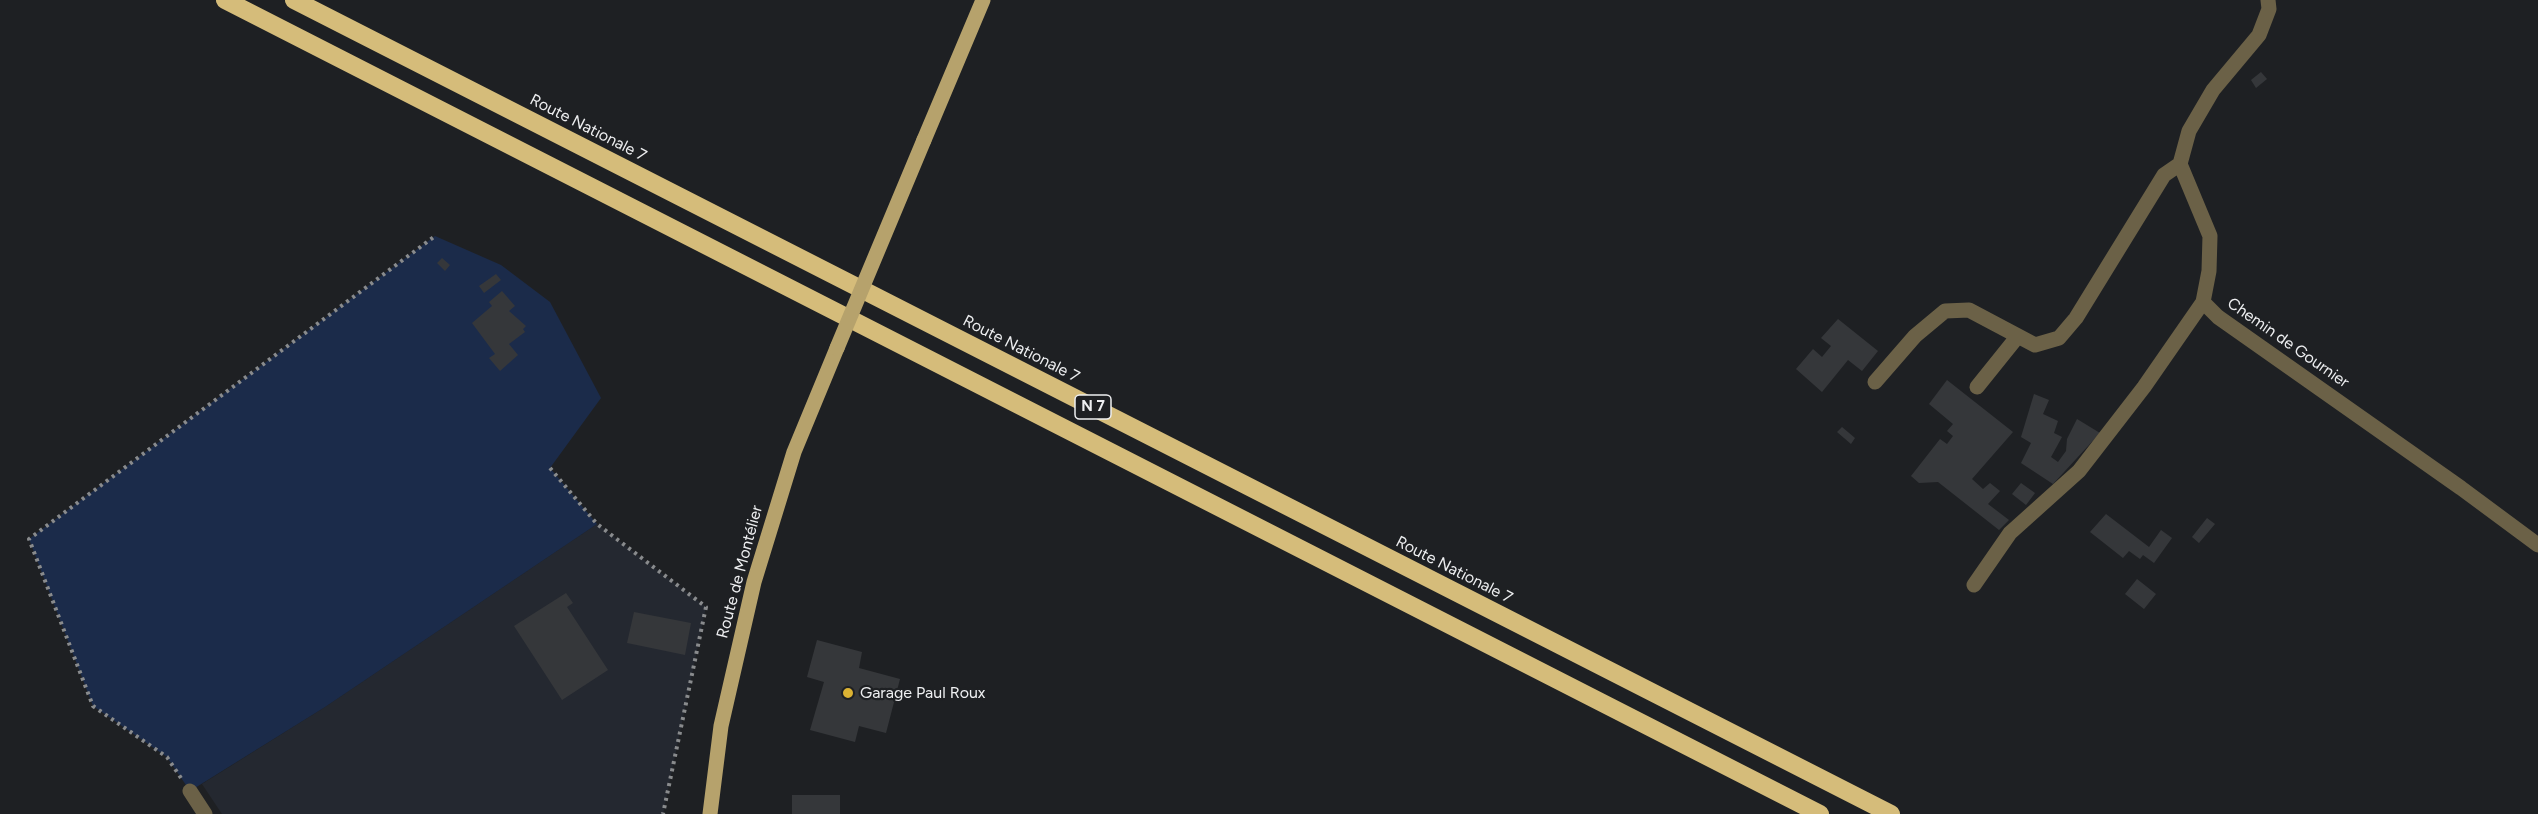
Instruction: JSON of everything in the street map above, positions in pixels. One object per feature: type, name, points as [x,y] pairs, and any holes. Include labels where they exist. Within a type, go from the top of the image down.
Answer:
[{"type":"highway","name":"N 7","points":[[225,0],[1820,814]]},
{"type":"highway","name":"Route Nationale 7","points":[[294,0],[1891,814]]},
{"type":"main road","name":"Route de Montélier","points":[[710,814],[721,726],[754,582],[794,452],[983,0]]},
{"type":"street","points":[[1875,382],[1915,336],[1945,311],[1969,310],[2035,345],[2060,338],[2076,318],[2164,175],[2180,164],[2189,130],[2213,90],[2259,35],[2272,3]]},
{"type":"street","name":"Chemin de Gournier","points":[[2180,164],[2210,236],[2209,271],[2203,302],[2218,317],[2538,545]]},
{"type":"street","points":[[1974,585],[2010,532],[2079,471],[2144,387],[2185,324],[2203,302]]},
{"type":"street","points":[[1977,387],[2018,336]]},
{"type":"street","points":[[190,791],[205,814]]},
{"type":"path","points":[[190,791],[167,757],[93,706],[29,538],[435,236]]},
{"type":"path","points":[[550,468],[597,524],[706,607],[663,814]]},
{"type":"shaded area","points":[[435,236],[501,265],[550,302],[601,398],[550,468],[597,524],[325,707],[190,791],[167,757],[93,706],[29,539]]},
{"type":"shaded area","points":[[597,524],[706,607],[663,814],[222,814],[202,784],[325,707]]},
{"type":"building","points":[[2261,72],[2267,79],[2256,88],[2251,80]]},
{"type":"building","points":[[442,258],[450,265],[445,271],[437,263]]},
{"type":"building","points":[[496,274],[501,280],[484,293],[479,286]]},
{"type":"building","points":[[502,291],[515,306],[509,311],[526,326],[523,329],[525,332],[509,344],[518,355],[500,371],[489,358],[495,354],[472,323],[492,306],[489,302]]},
{"type":"building","points":[[1838,319],[1878,351],[1862,371],[1848,360],[1822,392],[1796,369],[1813,349],[1822,357],[1831,346],[1821,338]]},
{"type":"building","points":[[1947,380],[2013,432],[1972,479],[1983,489],[1990,483],[2000,491],[1988,504],[2009,520],[1999,530],[1938,482],[1919,483],[1911,476],[1940,439],[1947,444],[1953,436],[1947,431],[1953,424],[1929,404]]},
{"type":"building","points":[[2034,394],[2049,400],[2043,414],[2058,421],[2054,433],[2062,437],[2051,457],[2058,462],[2066,451],[2067,439],[2077,419],[2100,433],[2053,484],[2021,463],[2031,443],[2021,437]]},
{"type":"building","points":[[1842,427],[1855,438],[1851,444],[1837,432]]},
{"type":"building","points":[[2021,483],[2035,493],[2026,505],[2012,494]]},
{"type":"building","points":[[2106,514],[2149,547],[2161,530],[2172,538],[2154,563],[2143,555],[2140,559],[2129,551],[2123,558],[2090,532]]},
{"type":"building","points":[[2207,518],[2215,524],[2199,543],[2192,537]]},
{"type":"building","points":[[2137,579],[2156,594],[2144,609],[2125,594]]},
{"type":"building","points":[[566,593],[573,603],[567,607],[608,670],[562,700],[514,626]]},
{"type":"building","points":[[634,612],[691,623],[685,655],[627,643]]},
{"type":"building","points":[[817,640],[862,652],[859,668],[900,679],[886,733],[859,726],[855,742],[810,730],[824,682],[807,677]]},
{"type":"building","points":[[792,795],[840,795],[840,814],[792,814]]},
{"type":"place","name":"Garage Paul Roux","points":[[848,693]]}]
